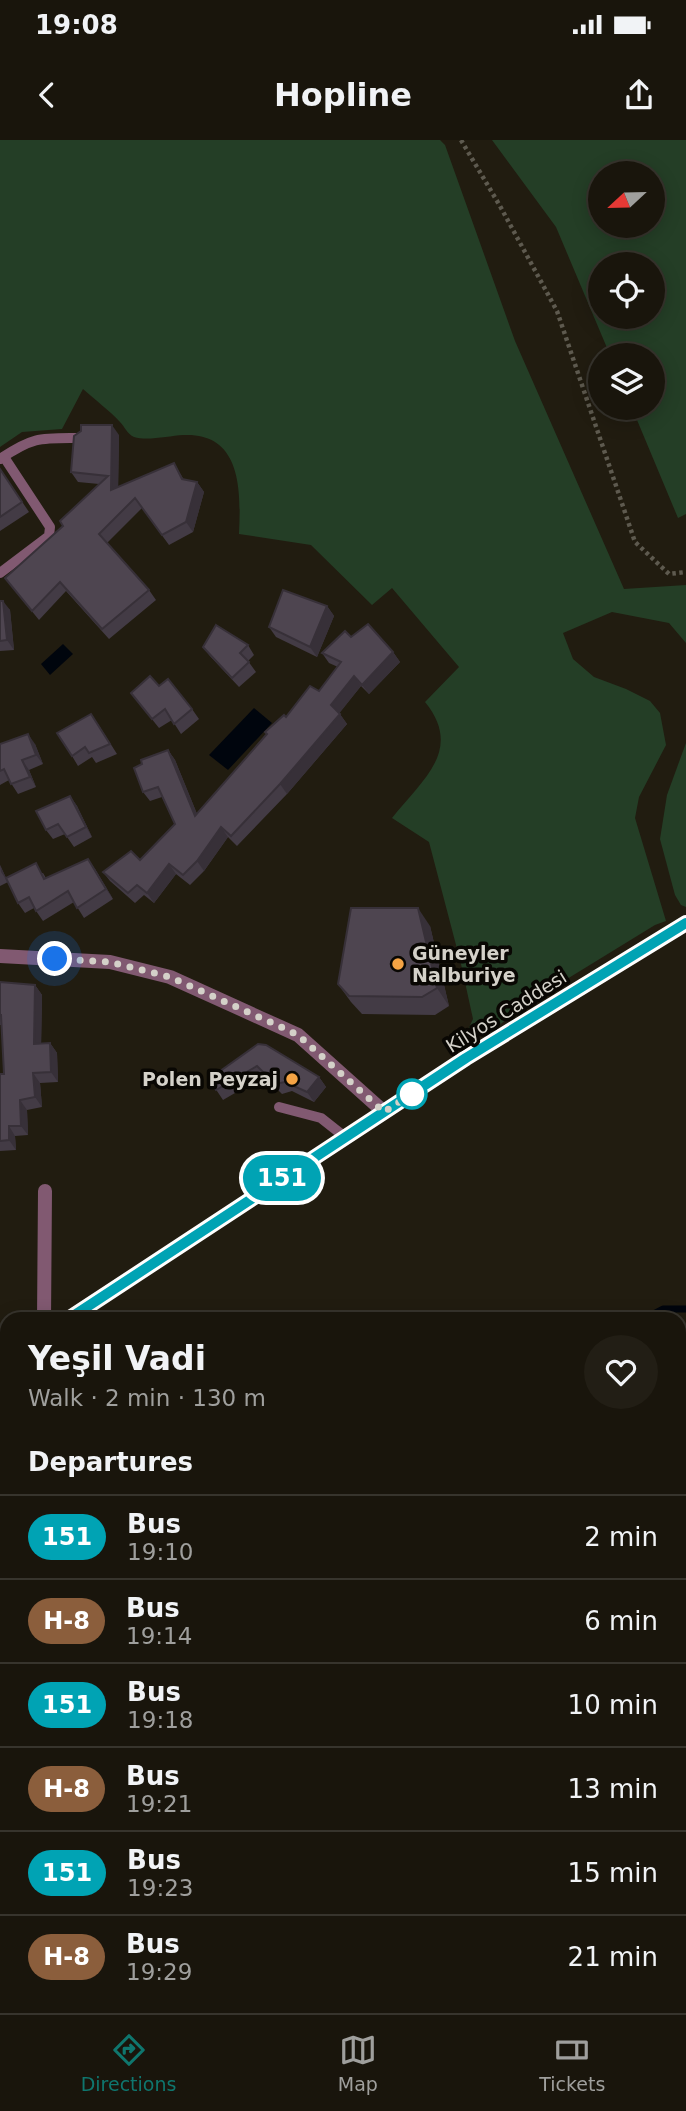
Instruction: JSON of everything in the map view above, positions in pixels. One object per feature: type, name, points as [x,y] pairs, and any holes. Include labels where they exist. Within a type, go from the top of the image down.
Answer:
[{"type":"street","name":"Kilyos Caddesi","points":[[78,1312],[466,1058],[686,923]]},
{"type":"street","points":[[0,956],[110,962],[170,977],[298,1035],[384,1112]]},
{"type":"street","points":[[44,1312],[45,1191]]},
{"type":"lane","points":[[0,573],[49,536],[50,527],[2,458],[29,441],[81,438]]},
{"type":"lane","points":[[279,1107],[321,1118],[345,1137]]},
{"type":"path","points":[[461,140],[557,311],[635,542],[669,574],[686,572]]},
{"type":"green space","points":[[0,140],[440,140],[445,145],[515,341],[624,589],[686,585],[686,643],[669,623],[612,612],[563,633],[573,659],[594,677],[650,701],[660,713],[666,745],[639,797],[635,818],[666,921],[655,925],[523,1006],[497,1027],[462,1042],[473,1019],[429,842],[392,818],[426,777],[440,750],[441,735],[436,719],[425,702],[459,667],[392,588],[372,605],[311,545],[239,534],[238,483],[234,467],[217,443],[202,437],[183,435],[134,437],[83,389],[62,429],[22,432],[0,447]]},
{"type":"green space","points":[[492,140],[686,140],[686,514],[678,518],[637,420],[665,420],[665,343],[605,343],[599,329],[665,329],[665,252],[588,252],[588,303],[556,227]]},
{"type":"green space","points":[[686,743],[686,907],[681,905],[675,895],[660,839],[667,795]]},
{"type":"shaded area","points":[[63,644],[73,654],[50,675],[41,664]]},
{"type":"shaded area","points":[[254,708],[272,723],[228,770],[209,755]]},
{"type":"building","points":[[81,425],[112,425],[111,490],[174,463],[182,479],[197,482],[186,522],[162,535],[135,498],[99,534],[149,590],[102,629],[60,582],[32,611],[5,578],[63,526],[60,521],[108,476],[71,472],[74,436],[81,431]]},
{"type":"building","points":[[0,469],[22,502],[0,517]]},
{"type":"building","points":[[283,590],[327,606],[310,647],[269,627]]},
{"type":"building","points":[[0,601],[3,601],[7,640],[0,641]]},
{"type":"building","points":[[368,624],[393,652],[362,685],[354,676],[331,705],[340,714],[231,836],[221,827],[197,861],[183,875],[169,864],[147,893],[137,885],[128,893],[103,872],[131,851],[140,860],[175,824],[158,787],[143,792],[134,768],[142,764],[141,760],[168,750],[195,816],[267,734],[265,732],[284,715],[286,717],[310,686],[319,691],[341,662],[322,653],[345,631],[351,637]]},
{"type":"building","points":[[216,625],[248,645],[240,653],[249,662],[232,678],[203,647]]},
{"type":"building","points":[[150,676],[159,686],[168,679],[192,709],[174,724],[165,709],[152,719],[131,693]]},
{"type":"building","points":[[91,714],[110,744],[89,753],[85,747],[72,756],[57,733]]},
{"type":"building","points":[[28,734],[36,755],[22,760],[30,777],[11,784],[4,769],[0,771],[0,744]]},
{"type":"building","points":[[70,796],[86,827],[67,837],[58,824],[46,830],[36,811]]},
{"type":"building","points":[[88,859],[106,889],[77,908],[68,891],[36,911],[29,897],[18,903],[6,878],[36,863],[44,879]]},
{"type":"building","name":"Güneyler Nalburiye","points":[[351,908],[418,908],[437,988],[422,997],[349,996],[338,984]]},
{"type":"building","points":[[0,982],[35,985],[34,1044],[50,1043],[51,1072],[33,1073],[35,1097],[20,1100],[21,1126],[9,1126],[9,1140],[0,1141],[0,1074],[4,1074]]},
{"type":"building","points":[[258,1044],[266,1045],[319,1077],[307,1092],[285,1082],[275,1084],[257,1066],[216,1090],[209,1079]]},
{"type":"waterway","points":[[657,1312],[663,1309],[686,1309]]},
{"type":"bus line","name":"151","points":[[78,1312],[466,1058],[686,923]]},
{"type":"place","name":"Güneyler Nalburiye","points":[[398,964]]},
{"type":"place","name":"Polen Peyzaj","points":[[292,1079]]},
{"type":"route","points":[[55,959],[110,962],[170,977],[222,999],[298,1035],[384,1112],[420,1088],[412,1094]]}]
